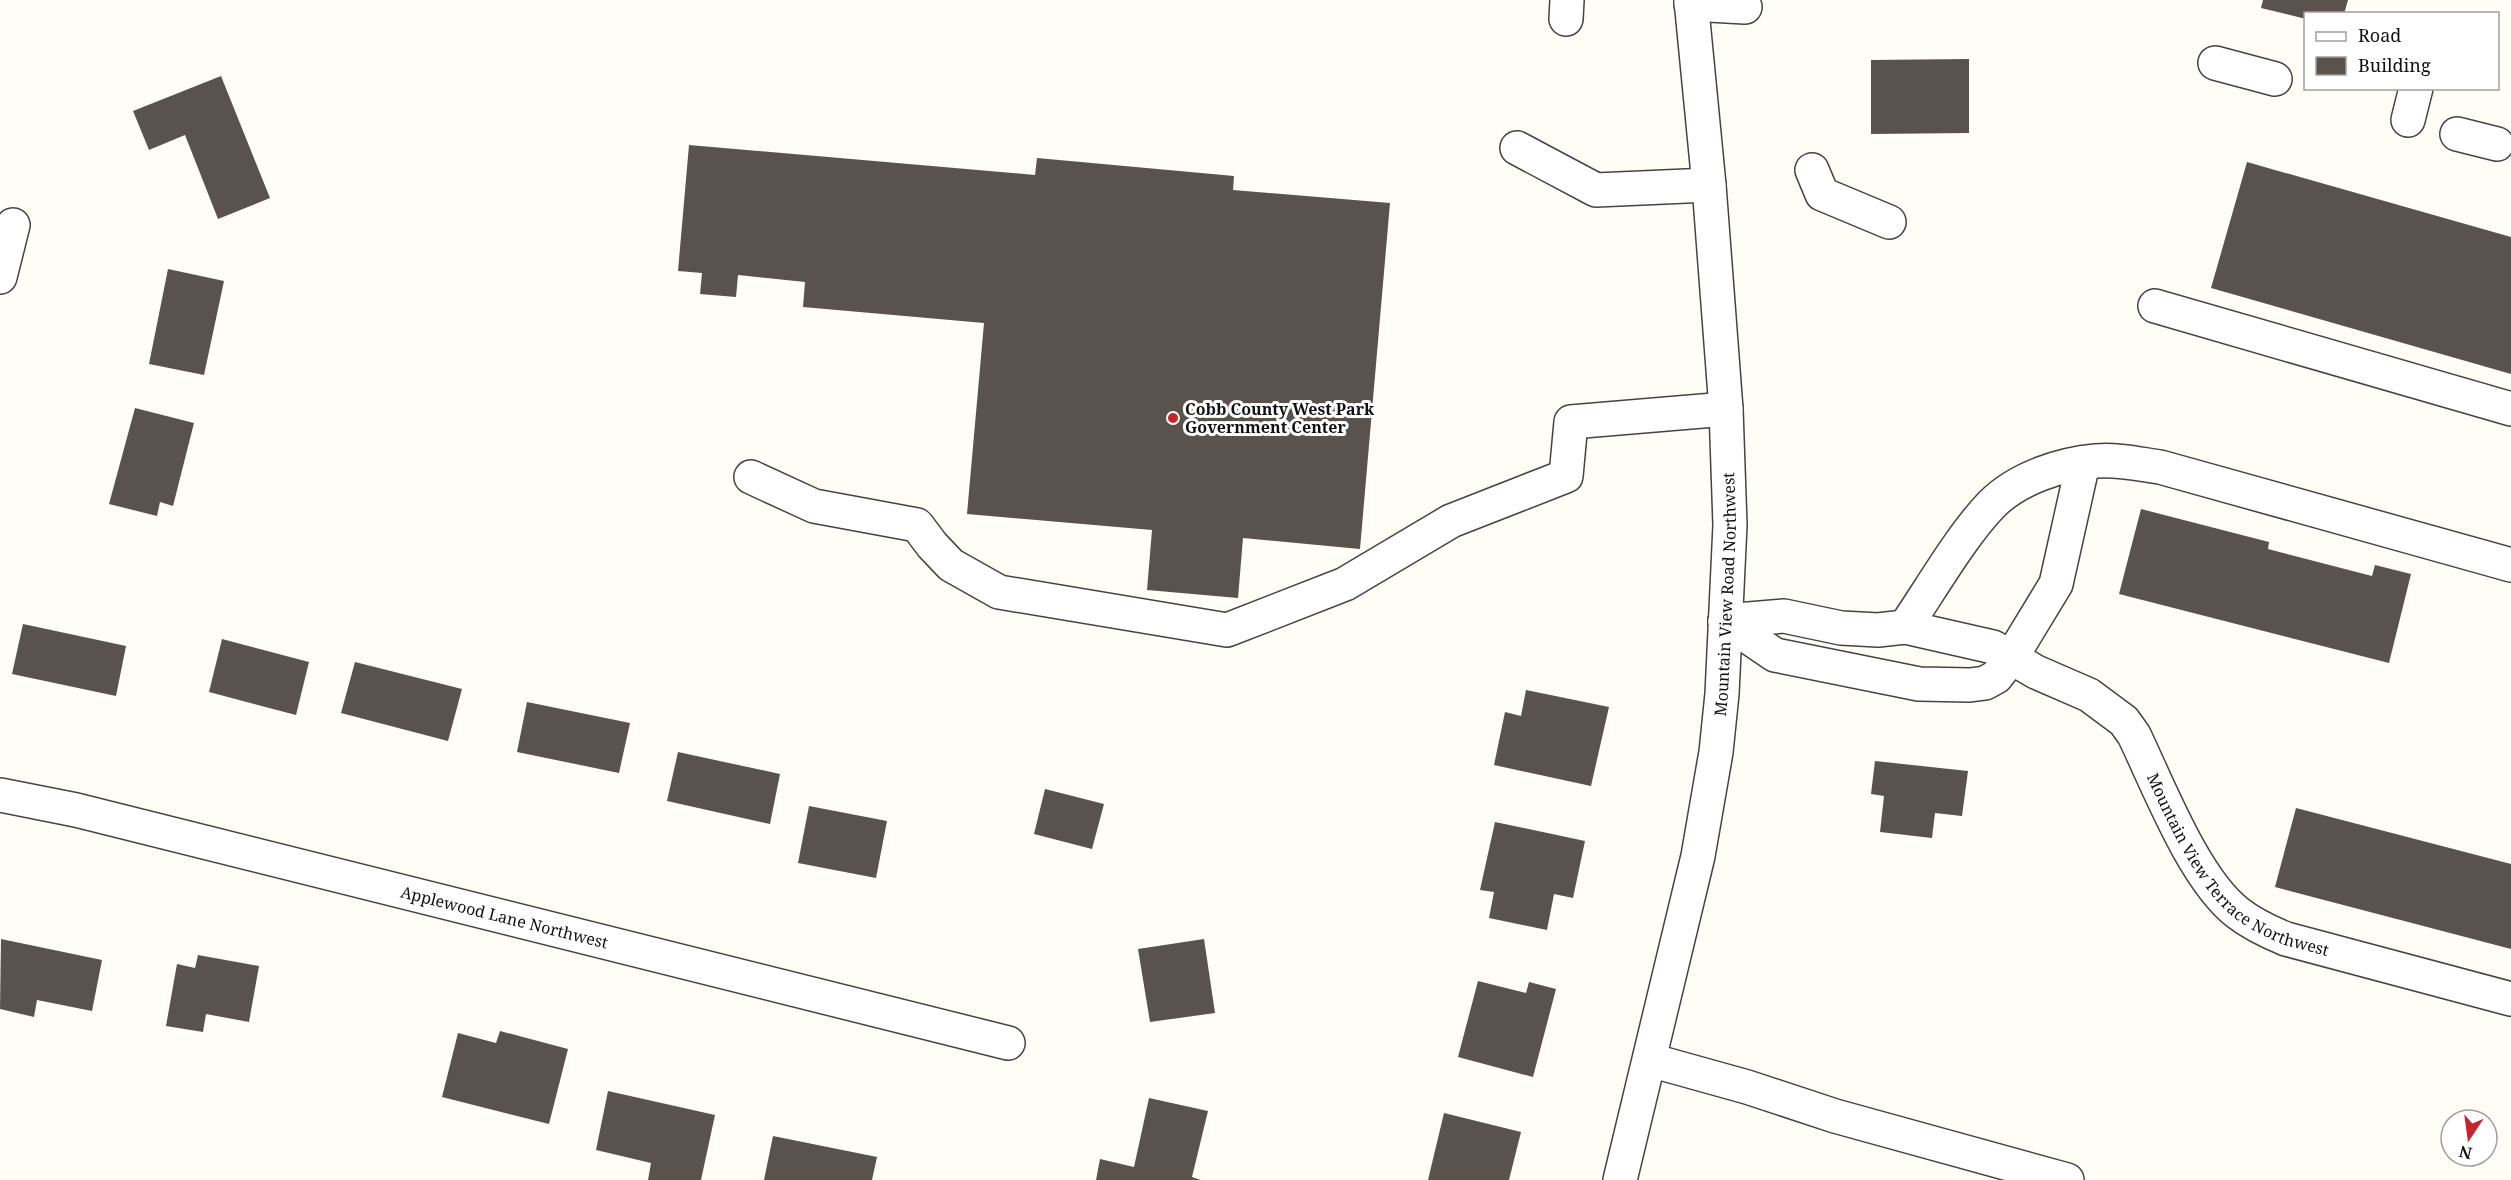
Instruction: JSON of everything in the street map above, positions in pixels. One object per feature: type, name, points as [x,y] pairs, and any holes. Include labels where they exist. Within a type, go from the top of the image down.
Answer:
[{"type":"street","points":[[1691,2],[1745,7]]},
{"type":"street","name":"Mountain View Road Northwest","points":[[1620,1180],[1698,856],[1722,694],[1730,525],[1726,409],[1691,2]]},
{"type":"street","points":[[2215,63],[2275,79]]},
{"type":"street","points":[[2408,120],[2416,90]]},
{"type":"street","points":[[2457,134],[2498,144]]},
{"type":"street","points":[[1517,148],[1596,189],[1708,185]]},
{"type":"street","points":[[1812,170],[1822,194],[1889,222]]},
{"type":"street","points":[[0,277],[13,225]]},
{"type":"street","points":[[2155,306],[2511,408]]},
{"type":"street","points":[[751,477],[814,506],[917,525],[951,565],[999,592],[1227,630],[1345,584],[1451,521],[1566,476],[1571,422],[1726,409]]},
{"type":"street","points":[[1905,627],[1975,525],[1994,503],[2040,474],[2097,460],[2125,461],[2160,467],[2511,566]]},
{"type":"street","points":[[1725,621],[1775,654],[1919,684],[1985,683],[1996,677],[2011,658],[2056,584],[2083,463]]},
{"type":"street","name":"Mountain View Terrace Northwest","points":[[1725,621],[1784,616],[1841,628],[1878,630],[1905,627],[1993,647],[2036,672],[2089,695],[2124,721],[2134,735],[2201,871],[2220,896],[2237,913],[2264,930],[2286,939],[2511,999]]},
{"type":"street","name":"Applewood Lane Northwest","points":[[0,795],[76,810],[1008,1043]]},
{"type":"street","points":[[1650,1060],[1747,1087],[1835,1116],[2067,1180]]},
{"type":"building","points":[[2263,0],[2348,0],[2345,12],[2304,12],[2304,19],[2261,8]]},
{"type":"building","points":[[1969,59],[1969,133],[1871,134],[1871,60]]},
{"type":"building","points":[[221,76],[270,198],[218,219],[185,135],[149,150],[133,111]]},
{"type":"building","name":"Cobb County West Park Government Center","points":[[689,145],[1035,175],[1037,158],[1234,176],[1233,190],[1390,203],[1360,549],[1243,538],[1238,598],[1147,590],[1152,530],[967,514],[984,323],[803,307],[805,282],[738,275],[736,297],[700,294],[702,273],[678,271]]},
{"type":"building","points":[[2247,162],[2511,237],[2511,374],[2211,288]]},
{"type":"building","points":[[168,269],[224,281],[204,375],[149,364]]},
{"type":"building","points":[[135,408],[194,423],[173,506],[160,502],[157,516],[109,504]]},
{"type":"building","points":[[2141,509],[2269,542],[2268,549],[2372,576],[2375,565],[2411,574],[2389,663],[2119,594]]},
{"type":"building","points":[[23,624],[126,646],[116,696],[12,674]]},
{"type":"building","points":[[222,639],[309,662],[296,715],[209,692]]},
{"type":"building","points":[[355,662],[462,689],[448,741],[341,713]]},
{"type":"building","points":[[1526,690],[1609,707],[1591,786],[1494,765],[1505,712],[1521,716]]},
{"type":"building","points":[[527,702],[630,723],[619,773],[517,752]]},
{"type":"building","points":[[678,752],[780,774],[770,824],[667,801]]},
{"type":"building","points":[[1875,761],[1968,771],[1962,816],[1935,813],[1932,838],[1880,832],[1884,796],[1871,794]]},
{"type":"building","points":[[1045,789],[1104,804],[1092,849],[1034,834]]},
{"type":"building","points":[[809,806],[887,821],[876,878],[798,863]]},
{"type":"building","points":[[2296,808],[2511,864],[2511,949],[2275,887]]},
{"type":"building","points":[[1495,822],[1585,841],[1573,898],[1554,894],[1547,930],[1489,918],[1494,892],[1480,890]]},
{"type":"building","points":[[1,939],[102,960],[92,1011],[37,1000],[34,1017],[0,1009]]},
{"type":"building","points":[[1204,939],[1215,1013],[1150,1022],[1138,949]]},
{"type":"building","points":[[198,955],[259,966],[249,1022],[206,1014],[203,1032],[166,1026],[177,964],[195,968]]},
{"type":"building","points":[[1478,981],[1526,993],[1529,982],[1556,989],[1533,1077],[1458,1057]]},
{"type":"building","points":[[500,1031],[568,1049],[549,1124],[442,1097],[458,1033],[496,1043]]},
{"type":"building","points":[[608,1091],[715,1115],[701,1180],[648,1180],[651,1163],[596,1150]]},
{"type":"building","points":[[1149,1098],[1208,1111],[1192,1177],[1201,1180],[1096,1180],[1100,1159],[1134,1167]]},
{"type":"building","points":[[1444,1113],[1521,1132],[1509,1180],[1428,1180]]},
{"type":"building","points":[[773,1136],[877,1157],[872,1180],[764,1180]]},
{"type":"place","name":"Cobb County West Park Government Center","points":[[1173,418]]}]
